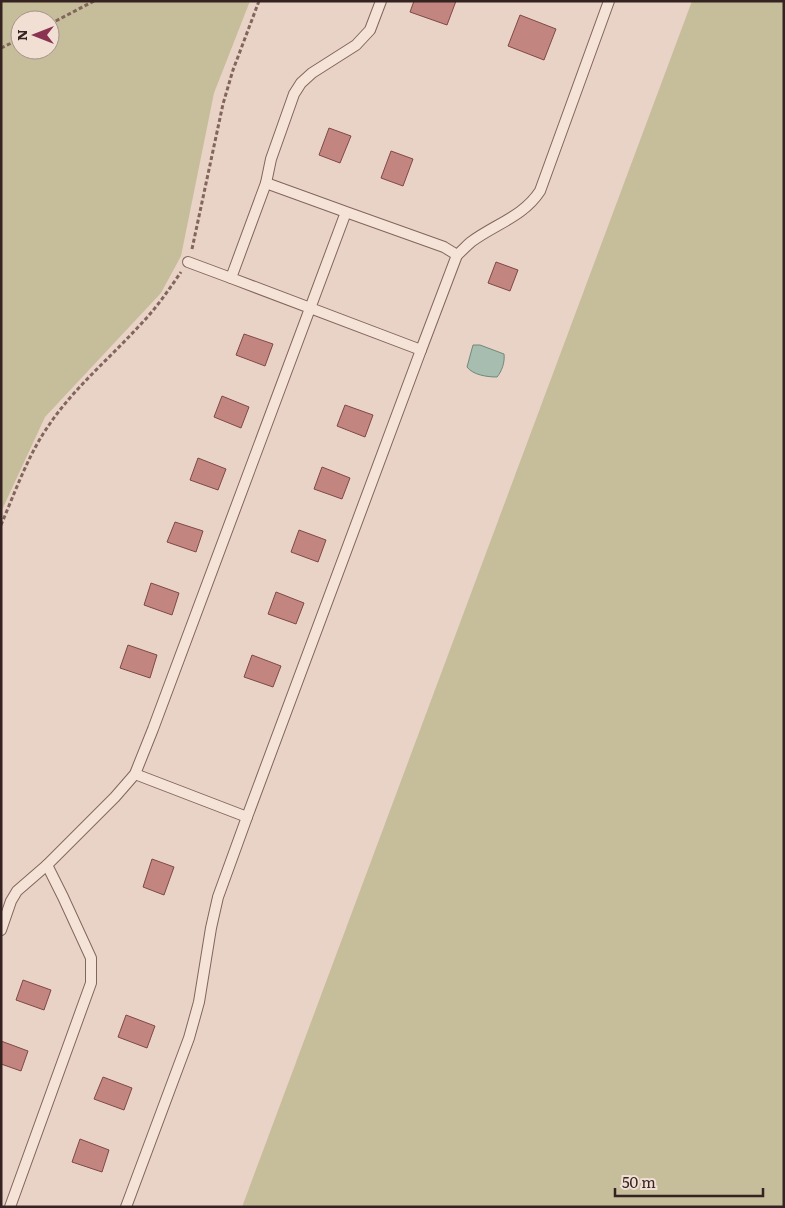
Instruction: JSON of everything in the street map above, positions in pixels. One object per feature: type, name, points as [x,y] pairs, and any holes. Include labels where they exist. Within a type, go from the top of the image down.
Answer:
[{"type":"lane","points":[[231,278],[266,182],[271,158],[294,94],[300,83],[312,73],[356,45],[370,30],[381,1]]},
{"type":"lane","points":[[126,1207],[189,1038],[199,1002],[218,897],[420,350],[457,255],[471,242],[524,210],[540,192],[609,1]]},
{"type":"lane","points":[[266,182],[444,247],[457,255]]},
{"type":"lane","points":[[1,930],[11,901],[17,891],[47,865],[115,797],[135,774],[346,212]]},
{"type":"lane","points":[[188,262],[420,350]]},
{"type":"lane","points":[[135,774],[247,817]]},
{"type":"lane","points":[[10,1207],[91,983],[90,958],[47,865]]},
{"type":"path","points":[[60,19],[94,1]]},
{"type":"path","points":[[1,524],[24,470],[48,426],[67,401],[166,295],[188,262],[223,104],[233,70],[259,1]]},
{"type":"shaded area","points":[[1,1],[250,1],[214,93],[181,256],[161,293],[45,417],[1,512]]},
{"type":"shaded area","points":[[692,1],[784,1],[784,1207],[242,1207]]},
{"type":"shaded area","points":[[473,345],[480,345],[504,354],[503,366],[497,377],[476,374],[467,367]]},
{"type":"building","points":[[414,1],[456,1],[447,25],[410,12]]},
{"type":"building","points":[[520,15],[556,29],[544,60],[508,46]]},
{"type":"building","points":[[329,128],[351,136],[340,163],[319,155]]},
{"type":"building","points":[[391,151],[413,159],[403,186],[381,178]]},
{"type":"building","points":[[496,262],[518,270],[510,291],[488,283]]},
{"type":"building","points":[[244,334],[273,344],[265,366],[236,355]]},
{"type":"building","points":[[222,396],[249,407],[241,428],[214,417]]},
{"type":"building","points":[[345,405],[373,415],[365,437],[337,426]]},
{"type":"building","points":[[198,458],[226,469],[218,490],[190,480]]},
{"type":"building","points":[[322,467],[350,478],[342,499],[314,489]]},
{"type":"building","points":[[175,522],[203,531],[196,552],[167,542]]},
{"type":"building","points":[[299,530],[326,540],[318,562],[291,552]]},
{"type":"building","points":[[151,583],[179,593],[172,615],[144,605]]},
{"type":"building","points":[[276,592],[304,603],[296,624],[268,614]]},
{"type":"building","points":[[128,645],[157,655],[150,678],[120,668]]},
{"type":"building","points":[[252,655],[281,666],[273,687],[244,677]]},
{"type":"building","points":[[152,859],[174,867],[164,895],[143,887]]},
{"type":"building","points":[[23,980],[51,990],[44,1010],[16,1000]]},
{"type":"building","points":[[126,1015],[155,1026],[147,1048],[118,1037]]},
{"type":"building","points":[[1,1041],[28,1051],[21,1071],[1,1064]]},
{"type":"building","points":[[103,1077],[132,1088],[124,1110],[94,1099]]},
{"type":"building","points":[[80,1139],[109,1150],[102,1172],[72,1162]]}]
